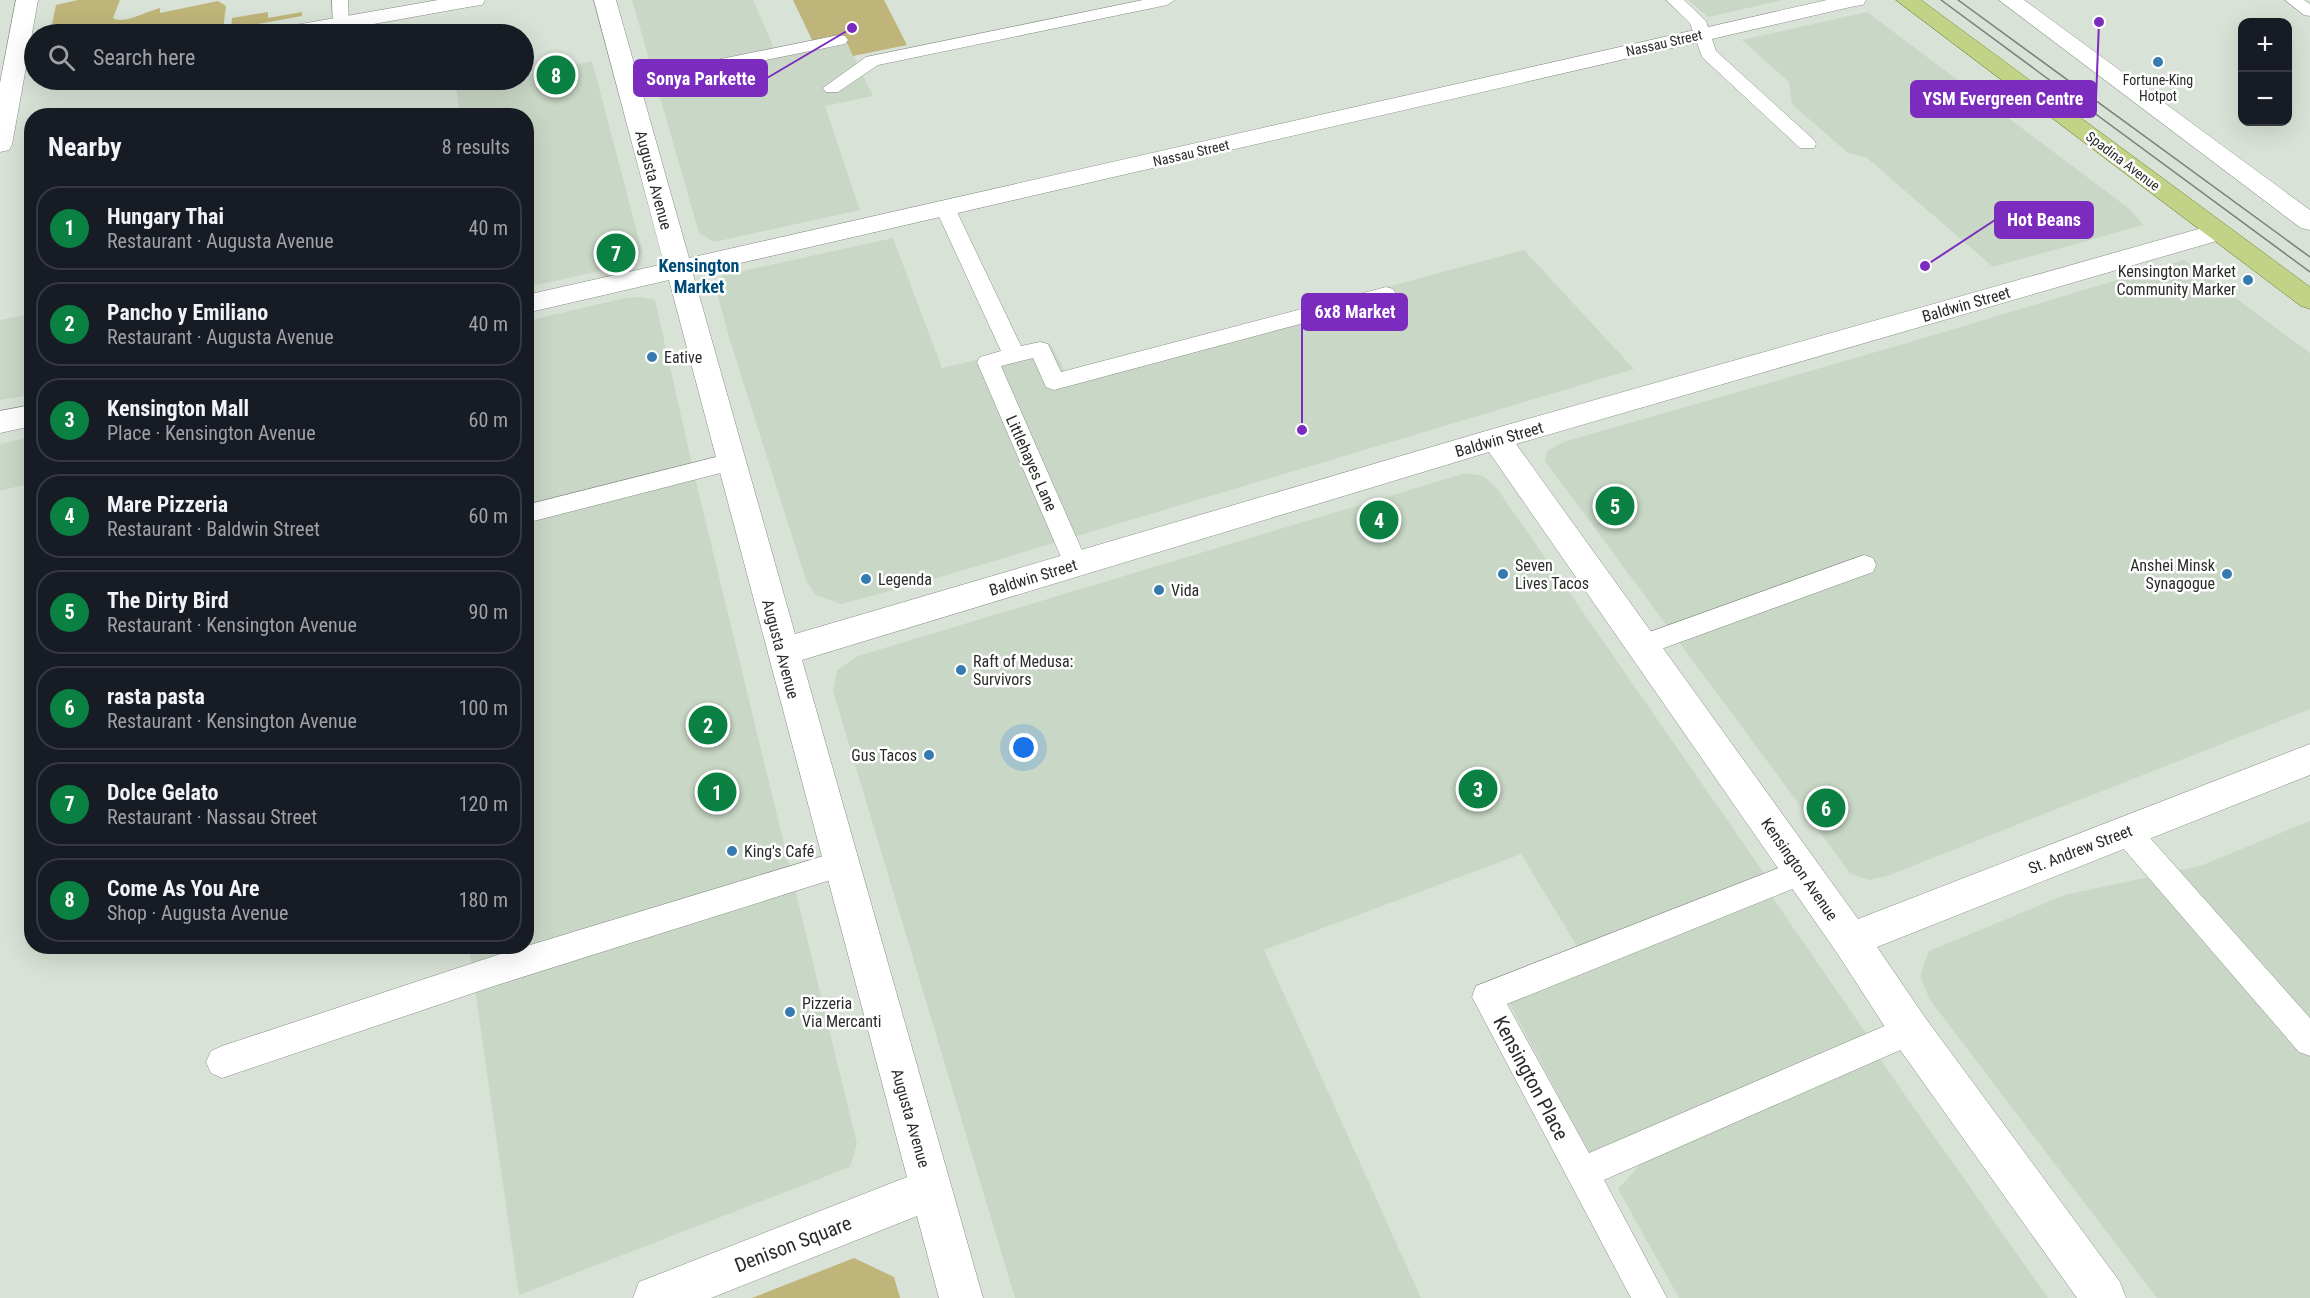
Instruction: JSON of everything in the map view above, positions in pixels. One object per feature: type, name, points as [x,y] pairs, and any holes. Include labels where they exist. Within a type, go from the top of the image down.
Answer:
[{"type":"main road","name":"Spadina Avenue","points":[[1907,0],[2310,300]]},
{"type":"street","points":[[0,144],[6,84],[27,0]]},
{"type":"street","points":[[341,24],[474,0]]},
{"type":"street","name":"Augusta Avenue","points":[[604,0],[961,1298]]},
{"type":"street","name":"Nassau Street","points":[[534,302],[946,210],[1855,0]]},
{"type":"street","points":[[2010,0],[2310,222]]},
{"type":"street","points":[[6,84],[24,81]]},
{"type":"street","name":"Baldwin Street","points":[[782,652],[1496,439],[2218,232]]},
{"type":"street","points":[[0,422],[24,417]]},
{"type":"street","name":"Kensington Avenue","points":[[1496,439],[1850,940],[1910,1030],[2104,1298]]},
{"type":"street","name":"St. Andrew Street","points":[[1850,940],[2310,759]]},
{"type":"street","name":"Denison Square","points":[[655,1298],[931,1190]]},
{"type":"lane","points":[[340,0],[341,24]]},
{"type":"lane","points":[[832,88],[872,61],[1167,0]]},
{"type":"lane","points":[[1674,0],[1698,21],[1708,54],[1807,144]]},
{"type":"lane","points":[[2293,0],[2310,10]]},
{"type":"lane","points":[[628,83],[839,40]]},
{"type":"lane","points":[[946,210],[1014,355],[1040,349],[1054,382],[1386,294]]},
{"type":"lane","name":"Littlehayes Lane","points":[[1014,355],[988,362],[1076,564]]},
{"type":"lane","points":[[534,512],[732,462]]},
{"type":"lane","points":[[1642,645],[1864,565]]},
{"type":"lane","points":[[2126,831],[2310,1041]]},
{"type":"lane","points":[[222,1062],[494,971],[840,864]]},
{"type":"lane","name":"Kensington Place","points":[[1650,1298],[1487,997],[1802,872]]},
{"type":"lane","points":[[1582,1173],[1910,1030]]},
{"type":"shaded area","points":[[78,0],[120,0],[113,18],[118,20],[129,19],[160,8],[160,13],[218,1],[226,6],[224,24],[52,24],[56,5]]},
{"type":"shaded area","points":[[632,0],[753,0],[774,48],[843,34],[873,96],[825,106],[860,210],[714,242],[699,233]]},
{"type":"shaded area","points":[[793,0],[884,0],[907,45],[853,56],[843,34],[812,40]]},
{"type":"shaded area","points":[[1688,0],[1783,0],[1708,17]]},
{"type":"shaded area","points":[[268,12],[268,18],[302,12],[302,16],[258,24],[231,24],[232,18]]},
{"type":"shaded area","points":[[1867,12],[2131,210],[2143,225],[1993,267],[1866,157],[1848,153],[1792,104],[1789,82],[1742,40]]},
{"type":"shaded area","points":[[592,61],[642,251],[638,259],[623,266],[534,285],[534,108],[459,108],[456,90],[534,90],[534,73]]},
{"type":"shaded area","points":[[893,238],[942,368],[1050,343],[1066,374],[1524,250],[1634,369],[927,581],[841,604],[816,595],[806,580],[729,337],[715,285],[724,275]]},
{"type":"shaded area","points":[[2184,260],[2310,353],[2310,709],[1887,876],[1869,880],[1850,873],[1545,461],[1547,451],[1564,442]]},
{"type":"shaded area","points":[[642,297],[655,300],[695,478],[857,1144],[850,1167],[519,1295],[470,954],[534,954],[534,319],[625,298]]},
{"type":"shaded area","points":[[24,315],[24,396],[0,400],[0,320]]},
{"type":"shaded area","points":[[24,439],[24,485],[0,491],[0,444]]},
{"type":"shaded area","points":[[1466,473],[1483,476],[1496,487],[1766,876],[1580,951],[1521,854],[1264,950],[1421,1298],[1015,1298],[833,691],[837,670],[858,656]]},
{"type":"shaded area","points":[[2310,821],[2310,1298],[2157,1298],[1930,1000],[1920,976],[1929,951],[2065,895],[2200,866]]},
{"type":"shaded area","points":[[1770,894],[1868,1036],[1590,1154],[1506,997]]},
{"type":"shaded area","points":[[1879,1058],[2048,1298],[1679,1298],[1618,1189],[1650,1154]]},
{"type":"shaded area","points":[[854,1258],[894,1277],[900,1298],[752,1298]]},
{"type":"tram line","points":[[1941,0],[2310,272]]},
{"type":"tram line","points":[[1958,0],[2310,257]]},
{"type":"place","name":"YSM Evergreen Centre","points":[[2099,22]]},
{"type":"place","name":"Sonya Parkette","points":[[852,28]]},
{"type":"place","name":"Fortune-King Hotpot","points":[[2158,62]]},
{"type":"place","name":"Come As You Are","points":[[556,75]]},
{"type":"place","name":"Dolce Gelato","points":[[616,253]]},
{"type":"place","name":"Hot Beans","points":[[1925,266]]},
{"type":"place","name":"Kensington Market Community Marker","points":[[2248,280]]},
{"type":"place","name":"Eative","points":[[652,357]]},
{"type":"place","name":"6x8 Market","points":[[1302,430]]},
{"type":"place","name":"The Dirty Bird","points":[[1615,506]]},
{"type":"place","name":"Mare Pizzeria","points":[[1379,520]]},
{"type":"place","name":"Seven Lives Tacos","points":[[1503,574]]},
{"type":"place","name":"Anshei Minsk Synagogue","points":[[2227,574]]},
{"type":"place","name":"Legenda","points":[[866,579]]},
{"type":"place","name":"Vida","points":[[1159,590]]},
{"type":"place","name":"Raft of Medusa: Survivors","points":[[961,670]]},
{"type":"place","name":"Pancho y Emiliano","points":[[708,725]]},
{"type":"place","name":"Gus Tacos","points":[[929,755]]},
{"type":"place","name":"Kensington Mall","points":[[1478,789]]},
{"type":"place","name":"Hungary Thai","points":[[717,792]]},
{"type":"place","name":"rasta pasta","points":[[1826,808]]},
{"type":"place","name":"King's Café","points":[[732,851]]},
{"type":"place","name":"Pizzeria Via Mercanti","points":[[790,1012]]},
{"type":"district","name":"Kensington Market","points":[[699,276]]}]
